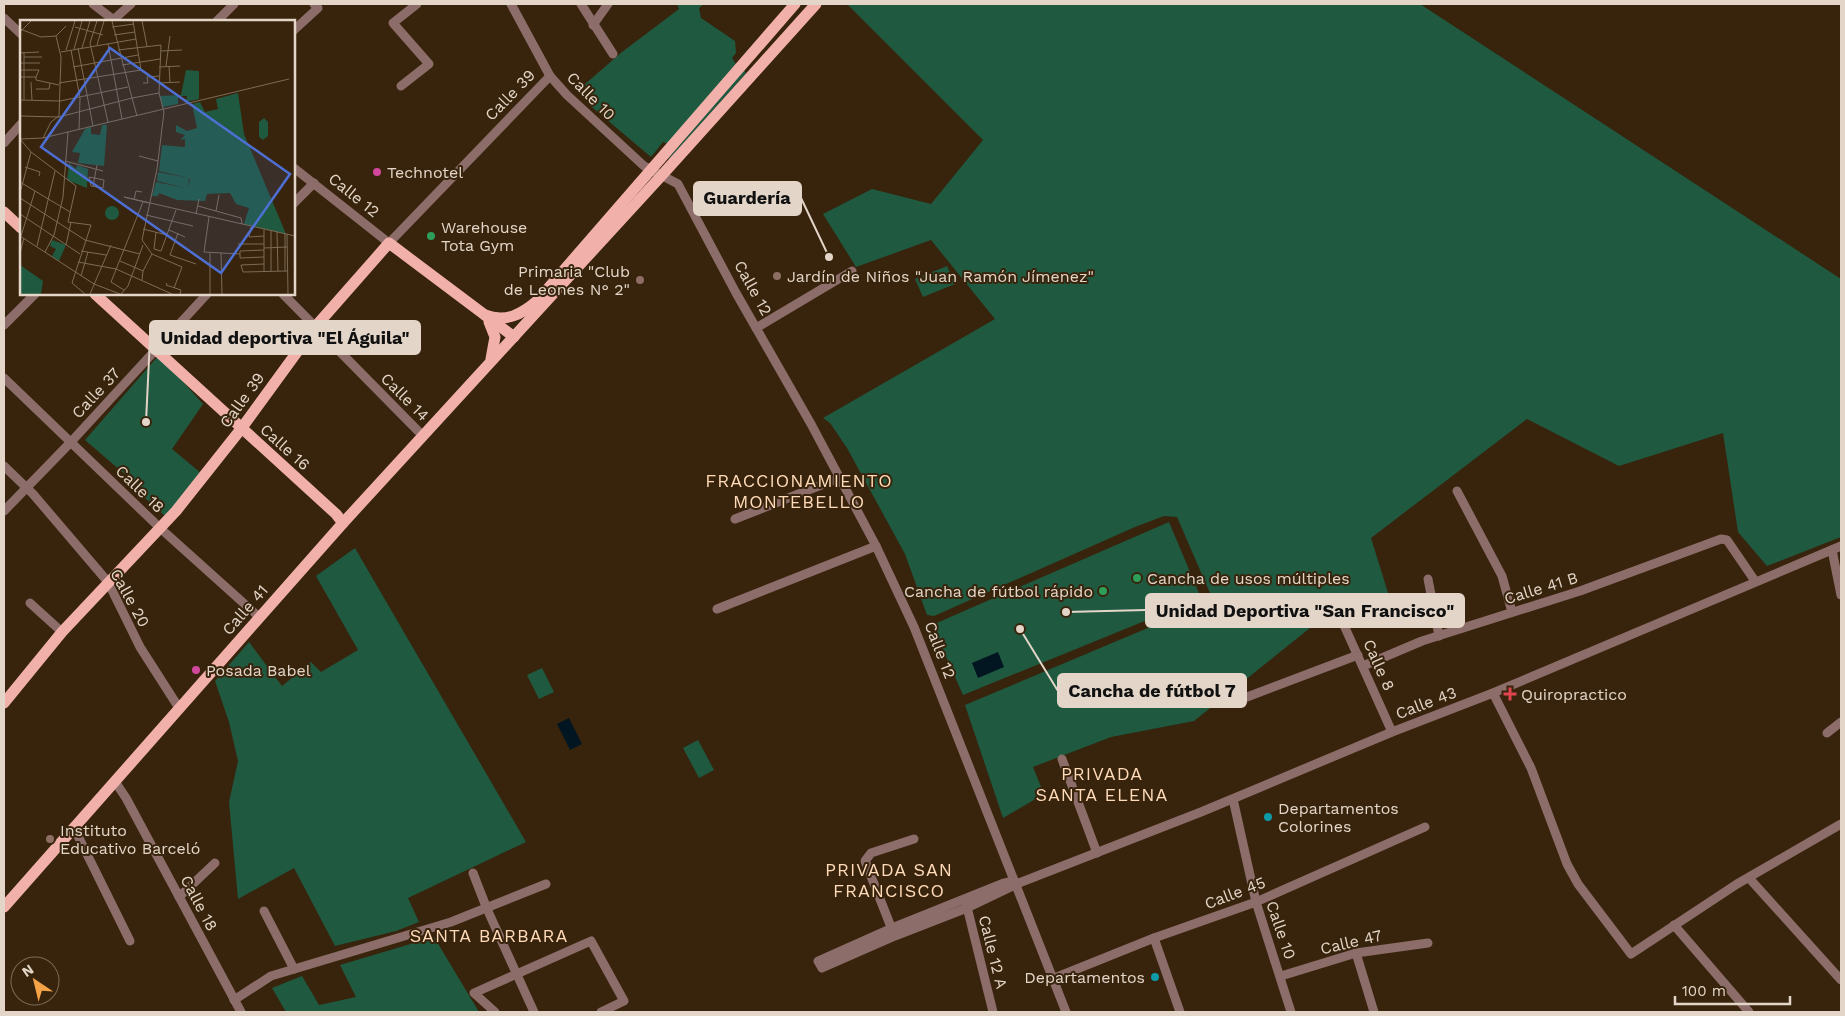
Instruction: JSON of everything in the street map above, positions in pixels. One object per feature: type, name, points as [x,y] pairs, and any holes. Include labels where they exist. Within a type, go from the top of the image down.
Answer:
[{"type":"main road","points":[[483,314],[493,318],[508,318],[529,308],[795,4]]},
{"type":"main road","name":"Calle 41","points":[[4,908],[75,830],[179,708],[343,523],[816,4]]},
{"type":"main road","points":[[750,54],[762,65]]},
{"type":"main road","points":[[4,212],[20,227]]},
{"type":"main road","name":"Calle 12","points":[[389,243],[514,337]]},
{"type":"main road","name":"Calle 39","points":[[4,703],[62,632],[196,488],[316,326],[389,243]]},
{"type":"main road","name":"Calle 16","points":[[96,295],[336,514],[343,523]]},
{"type":"main road","points":[[483,314],[495,337],[494,350],[486,367]]},
{"type":"street","points":[[93,4],[112,20]]},
{"type":"street","points":[[114,20],[131,4]]},
{"type":"street","points":[[218,20],[234,4]]},
{"type":"street","points":[[401,86],[429,64],[393,23],[417,4]]},
{"type":"street","name":"Calle 10","points":[[511,4],[550,76],[584,114],[651,170]]},
{"type":"street","points":[[581,4],[613,54]]},
{"type":"street","points":[[593,24],[608,4]]},
{"type":"street","points":[[295,29],[316,6]]},
{"type":"street","points":[[4,18],[20,33]]},
{"type":"street","name":"Calle 39","points":[[389,243],[550,76]]},
{"type":"street","points":[[4,143],[20,125]]},
{"type":"street","name":"Calle 12","points":[[295,169],[389,243]]},
{"type":"street","name":"Calle 12","points":[[651,170],[663,174],[678,184],[876,546],[914,627],[1066,1012]]},
{"type":"street","points":[[295,202],[314,183]]},
{"type":"street","points":[[756,328],[852,272]]},
{"type":"street","points":[[4,325],[34,295]]},
{"type":"street","name":"Calle 37","points":[[4,511],[70,443],[207,295]]},
{"type":"street","name":"Calle 14","points":[[284,295],[423,436]]},
{"type":"street","name":"Calle 18","points":[[4,378],[160,528],[259,617]]},
{"type":"street","name":"Calle 20","points":[[4,466],[26,488],[108,582],[140,647],[179,708]]},
{"type":"street","points":[[735,519],[839,478]]},
{"type":"street","points":[[1457,491],[1502,576],[1512,612]]},
{"type":"street","name":"Calle 41 B","points":[[1363,666],[1439,636],[1580,591],[1722,539],[1727,540],[1755,581]]},
{"type":"street","points":[[718,609],[876,546]]},
{"type":"street","name":"Calle 43","points":[[893,932],[1233,799],[1392,732],[1493,693],[1841,546]]},
{"type":"street","points":[[1832,550],[1841,596]]},
{"type":"street","points":[[1428,579],[1439,636]]},
{"type":"street","points":[[30,603],[62,632]]},
{"type":"street","name":"Calle 8","points":[[1338,612],[1392,732]]},
{"type":"street","points":[[1246,696],[1358,655]]},
{"type":"street","points":[[1493,693],[1532,768],[1567,864],[1578,884],[1631,954],[1749,878],[1841,824]]},
{"type":"street","points":[[1827,733],[1841,722]]},
{"type":"street","points":[[1062,758],[1097,853]]},
{"type":"street","name":"Calle 18","points":[[116,783],[241,1012]]},
{"type":"street","name":"Calle 10","points":[[1233,799],[1256,902],[1291,1012]]},
{"type":"street","name":"Calle 45","points":[[1052,979],[1154,938],[1256,902],[1425,827]]},
{"type":"street","points":[[75,830],[130,941]]},
{"type":"street","points":[[893,932],[865,861],[871,852],[914,839]]},
{"type":"street","points":[[179,897],[215,863]]},
{"type":"street","points":[[473,872],[487,909],[534,1012]]},
{"type":"street","points":[[1749,878],[1841,980]]},
{"type":"street","points":[[234,1000],[271,976],[451,922],[546,884]]},
{"type":"street","name":"Calle 12 A","points":[[966,904],[993,1012]]},
{"type":"street","points":[[264,911],[294,969]]},
{"type":"street","points":[[1674,925],[1749,1012]]},
{"type":"street","points":[[893,932],[822,968],[818,961],[893,932]]},
{"type":"street","points":[[1154,938],[1180,1012]]},
{"type":"street","points":[[495,1012],[474,993],[591,941],[624,1001],[601,1012]]},
{"type":"street","name":"Calle 47","points":[[1281,976],[1356,952],[1428,943]]},
{"type":"street","points":[[1356,952],[1374,1012]]},
{"type":"green space","points":[[677,4],[704,4],[699,8],[701,18],[735,41],[736,53],[732,58],[736,64],[668,144],[663,142],[651,157],[593,108],[577,91],[622,52],[679,9]]},
{"type":"green space","points":[[847,4],[1420,4],[1841,279],[1841,537],[1767,566],[1738,532],[1723,433],[1619,466],[1527,419],[1371,538],[1389,596],[1345,600],[1194,721],[1111,737],[1033,767],[1044,794],[1003,818],[965,705],[1200,606],[1210,593],[1177,517],[1164,516],[934,616],[927,615],[905,554],[847,448],[830,423],[823,418],[995,319],[931,240],[856,267],[823,214],[872,189],[931,204],[983,140]]},
{"type":"green space","points":[[744,70],[746,73],[671,158],[668,159]]},
{"type":"green space","points":[[947,266],[955,284],[923,297],[915,279]]},
{"type":"green space","points":[[159,355],[203,404],[172,449],[202,474],[165,516],[132,486],[135,483],[85,440]]},
{"type":"green space","points":[[1169,522],[1201,598],[963,695],[932,625]]},
{"type":"green space","points":[[355,548],[526,842],[408,898],[419,922],[396,931],[335,946],[294,868],[238,899],[229,802],[238,761],[229,722],[215,681],[249,642],[282,686],[311,662],[321,672],[358,650],[316,576]]},
{"type":"green space","points":[[542,668],[554,692],[539,699],[527,675]]},
{"type":"green space","points":[[698,740],[714,770],[699,778],[683,748]]},
{"type":"green space","points":[[434,937],[479,1012],[286,1012],[272,988],[302,976],[319,1005],[356,997],[340,965]]},
{"type":"water","points":[[998,652],[1004,667],[978,678],[972,663]]},
{"type":"water","points":[[569,718],[582,744],[570,750],[557,724]]},
{"type":"place","name":"Technotel","points":[[377,172]]},
{"type":"place","name":"Warehouse Tota Gym","points":[[431,236]]},
{"type":"place","name":"Guardería","points":[[829,257]]},
{"type":"place","name":"Jardín de Niños \"Juan Ramón Jímenez\"","points":[[777,276]]},
{"type":"place","name":"Primaria \"Club de Leones N° 2\"","points":[[640,280]]},
{"type":"place","name":"Unidad deportiva \"El Águila\"","points":[[146,422]]},
{"type":"place","name":"Cancha de usos múltiples","points":[[1137,578]]},
{"type":"place","name":"Cancha de fútbol rápido","points":[[1103,591]]},
{"type":"place","name":"Unidad Deportiva \"San Francisco\"","points":[[1066,612]]},
{"type":"place","name":"Cancha de fútbol 7","points":[[1020,629]]},
{"type":"place","name":"Posada Babel","points":[[196,670]]},
{"type":"place","name":"Quiropractico","points":[[1510,694]]},
{"type":"place","name":"Departamentos Colorines","points":[[1268,817]]},
{"type":"place","name":"Instituto Educativo Barceló","points":[[50,839]]},
{"type":"place","name":"Departamentos","points":[[1155,977]]},
{"type":"district","name":"FRACCIONAMIENTO MONTEBELLO","points":[[799,490]]},
{"type":"district","name":"PRIVADA SANTA ELENA","points":[[1102,783]]},
{"type":"district","name":"PRIVADA SAN FRANCISCO","points":[[889,880]]},
{"type":"district","name":"SANTA BARBARA","points":[[489,935]]}]
